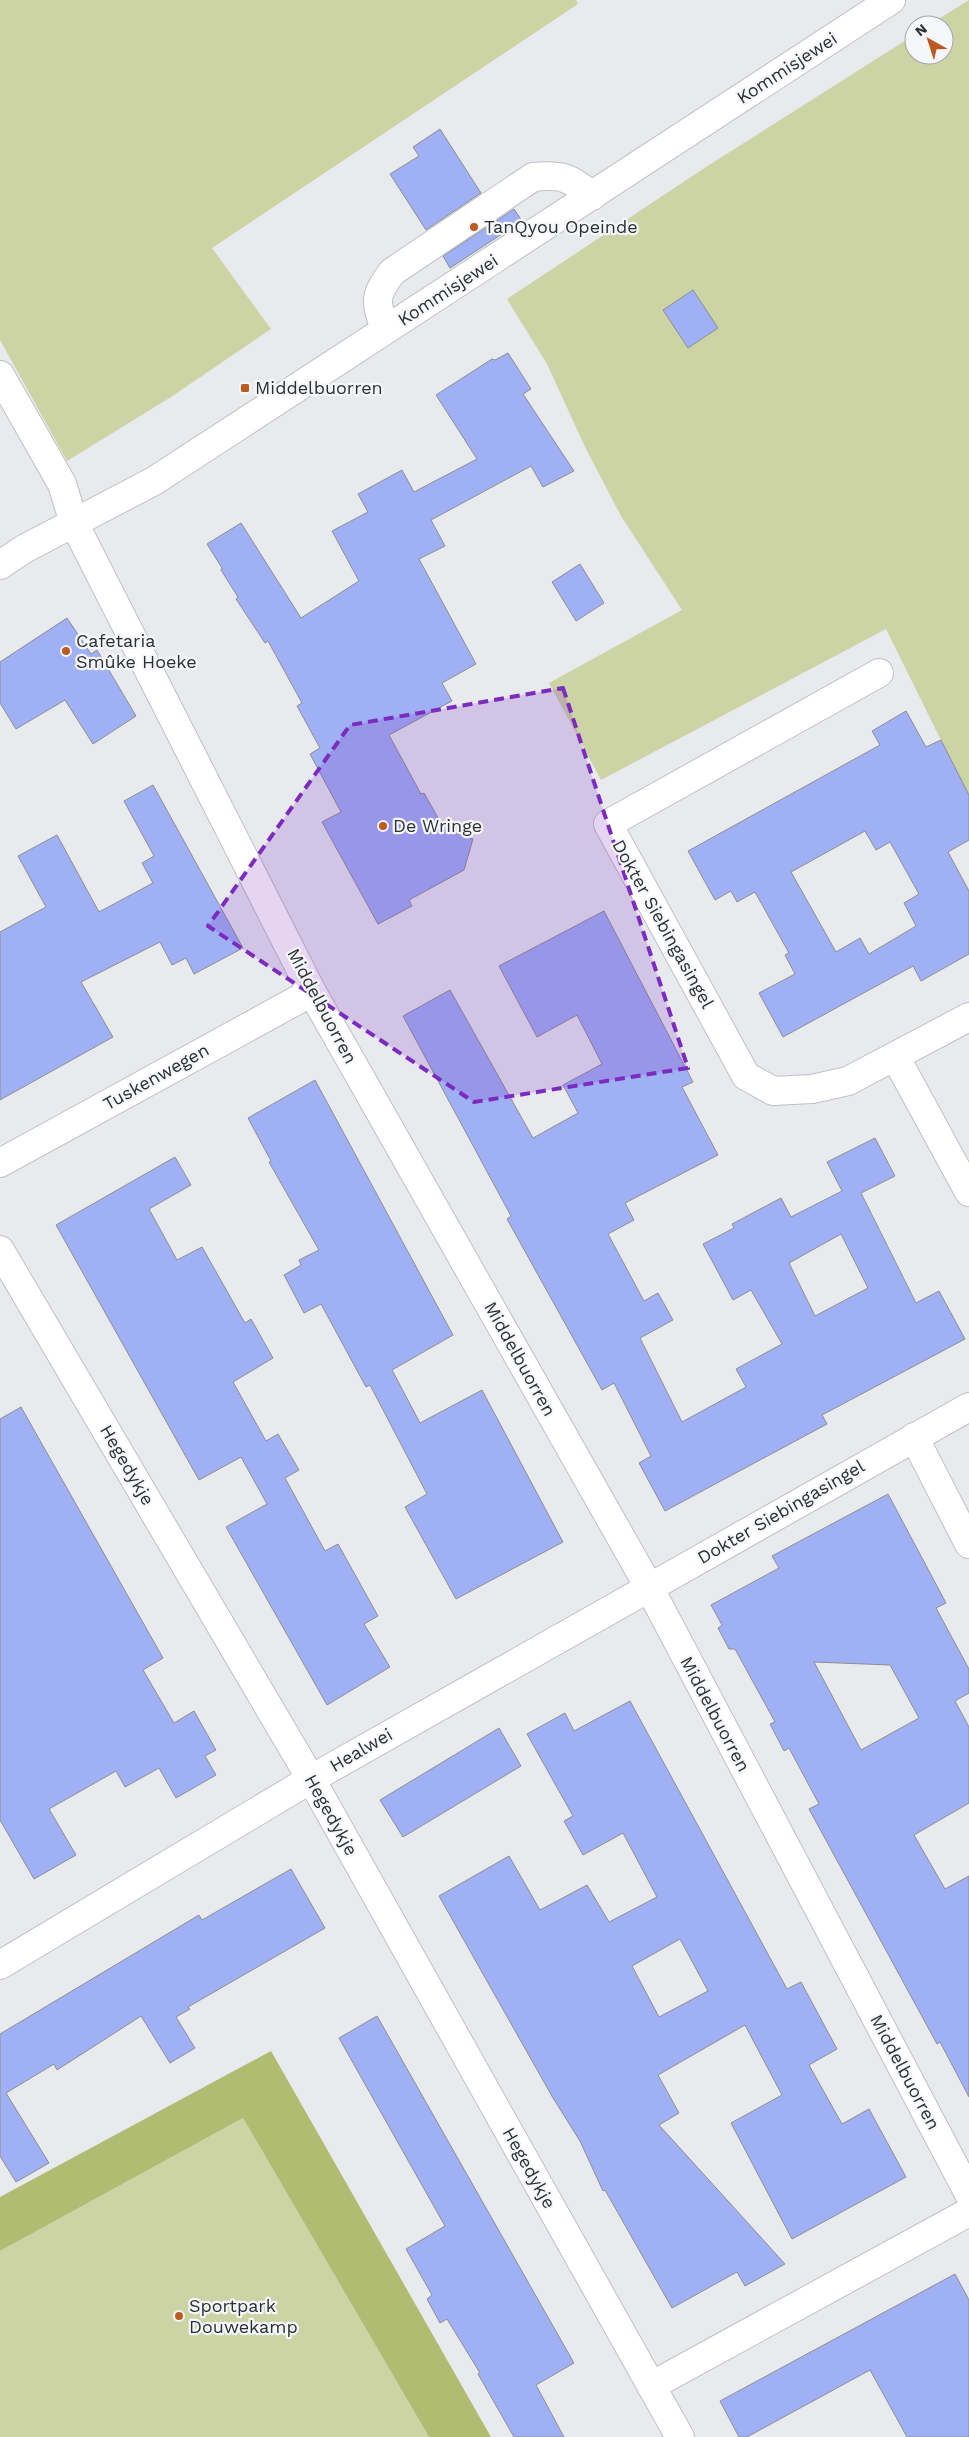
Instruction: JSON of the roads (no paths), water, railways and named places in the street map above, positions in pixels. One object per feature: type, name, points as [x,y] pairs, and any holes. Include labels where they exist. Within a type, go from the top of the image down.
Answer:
[{"type":"street","name":"Kommisjewei","points":[[0,565],[24,549],[154,481],[891,0]]},
{"type":"street","points":[[385,330],[377,305],[379,291],[392,272],[533,177],[556,175],[574,181],[592,196]]},
{"type":"street","points":[[0,375],[62,484],[74,523]]},
{"type":"street","name":"Middelbuorren","points":[[74,523],[312,992],[648,1587],[969,2194]]},
{"type":"street","name":"Dokter Siebingasingel","points":[[878,674],[608,824],[746,1076],[773,1091],[812,1090],[848,1081],[896,1058],[969,1017]]},
{"type":"street","name":"Tuskenwegen","points":[[0,1163],[312,992]]},
{"type":"street","points":[[896,1058],[969,1192]]},
{"type":"street","name":"Hegedykje","points":[[0,1250],[311,1779],[680,2437]]},
{"type":"street","name":"Dokter Siebingasingel","points":[[648,1587],[969,1407]]},
{"type":"street","points":[[914,1437],[969,1544]]},
{"type":"street","name":"Healwei","points":[[1,1963],[311,1779],[648,1587]]},
{"type":"street","points":[[651,2386],[969,2212]]},
{"type":"place","name":"TanQyou Opeinde","points":[[474,227]]},
{"type":"place","name":"Middelbuorren","points":[[245,388]]},
{"type":"place","name":"Cafetaria Smûke Hoeke","points":[[66,651]]},
{"type":"place","name":"De Wringe","points":[[383,826]]},
{"type":"place","name":"Sportpark Douwekamp","points":[[179,2316]]}]
